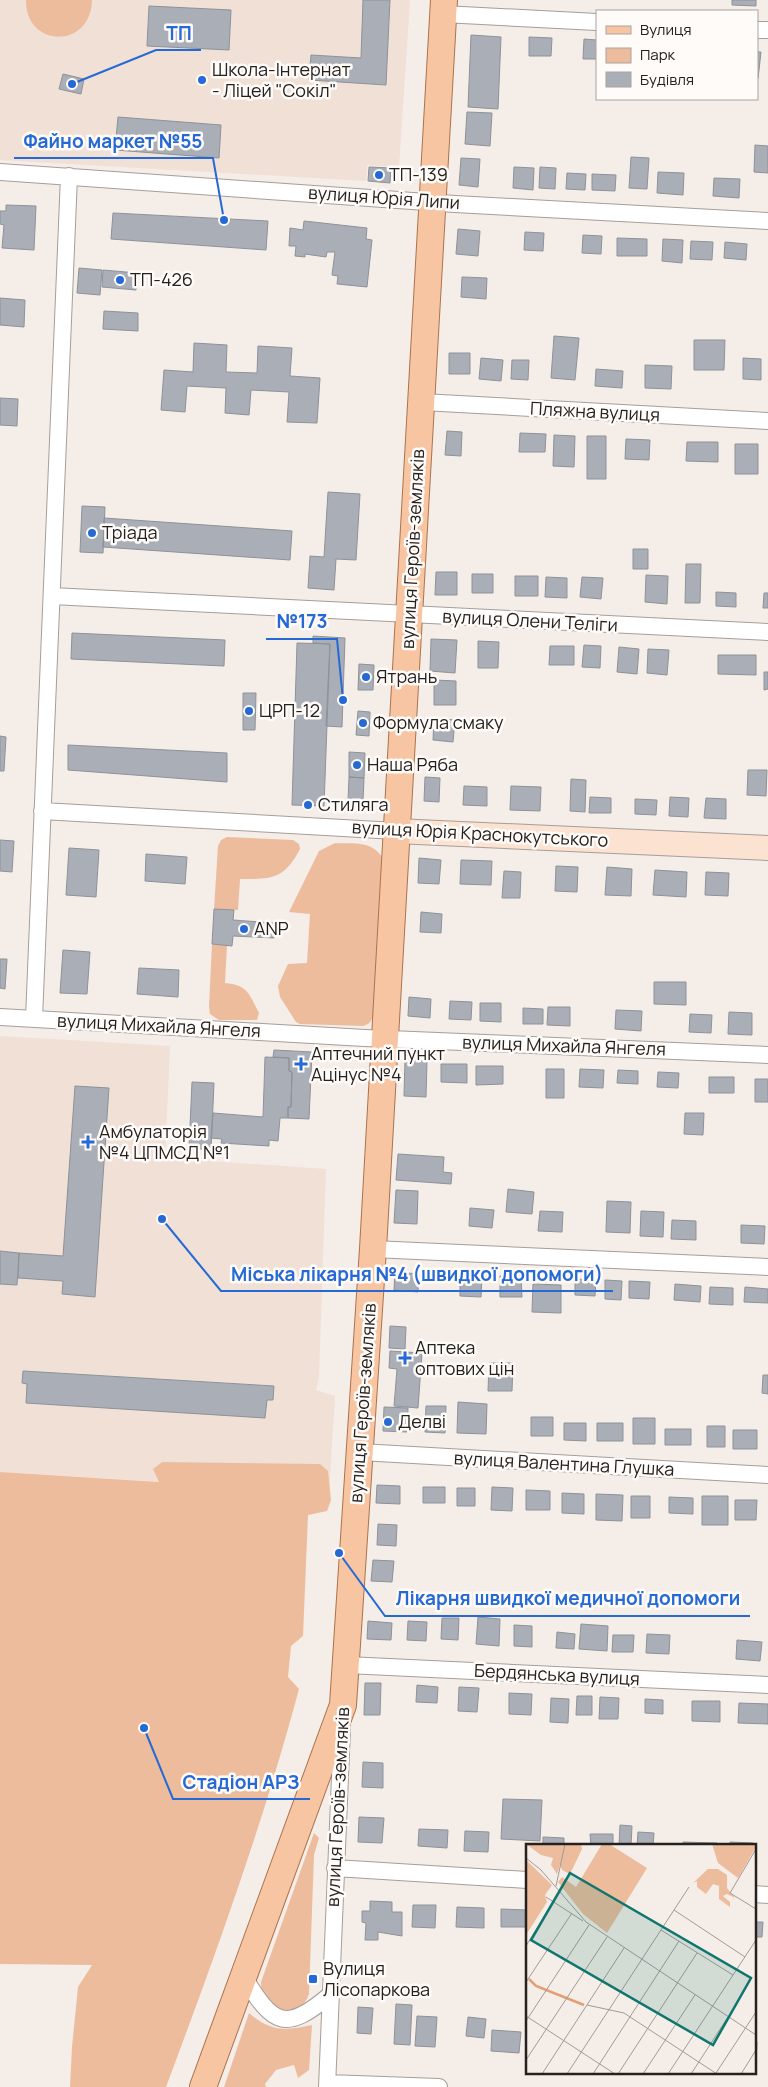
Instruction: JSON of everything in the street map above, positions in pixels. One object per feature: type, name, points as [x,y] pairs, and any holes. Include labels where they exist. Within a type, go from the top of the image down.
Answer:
[{"type":"main road","name":"вулиця Героїв-земляків","points":[[343,1705],[373,1249],[434,202],[443,7]]},
{"type":"main road","points":[[203,2087],[343,1705]]},
{"type":"street","points":[[443,7],[596,22]]},
{"type":"street","name":"вулиця Юрія Липи","points":[[0,172],[434,202],[768,221]]},
{"type":"street","points":[[34,1019],[69,176]]},
{"type":"street","name":"Пляжна вулиця","points":[[422,402],[768,421]]},
{"type":"street","name":"вулиця Олени Теліги","points":[[52,596],[768,632]]},
{"type":"street","name":"вулиця Юрія Краснокутського","points":[[42,810],[396,831],[768,848]]},
{"type":"street","name":"вулиця Михайла Янгеля","points":[[0,1017],[385,1038],[768,1055]]},
{"type":"street","points":[[373,1249],[768,1267]]},
{"type":"street","name":"вулиця Валентина Глушка","points":[[360,1452],[768,1475]]},
{"type":"street","name":"Бердянська вулиця","points":[[346,1665],[768,1684]]},
{"type":"street","name":"вулиця Героїв-земляків","points":[[328,2085],[335,1868],[343,1705]]},
{"type":"street","points":[[335,1868],[526,1880]]},
{"type":"street","points":[[244,1977],[264,2008],[282,2019],[292,2019],[301,2016],[330,1995]]},
{"type":"street","points":[[328,2085],[439,2087]]},
{"type":"shaded area","name":"Школа-Інтернат - Ліцей \"Сокіл\"","points":[[0,0],[410,0],[399,167],[367,165],[366,181],[0,160]]},
{"type":"shaded area","points":[[0,1036],[170,1046],[165,1158],[326,1169],[319,1377],[316,1390],[335,1396],[329,1492],[0,1472]]},
{"type":"green space","points":[[26,0],[92,0],[89,16],[81,28],[70,35],[58,37],[46,34],[36,27],[29,16]]},
{"type":"green space","points":[[227,837],[293,840],[299,844],[300,849],[288,867],[276,876],[260,879],[240,879],[238,910],[214,909],[218,846],[221,840]]},
{"type":"green space","points":[[335,843],[362,844],[373,848],[383,858],[374,1012],[371,1021],[363,1026],[300,1024],[296,1022],[280,997],[278,986],[288,964],[307,963],[310,914],[289,912],[319,851]]},
{"type":"green space","points":[[212,944],[227,945],[225,983],[239,986],[247,992],[259,1013],[257,1020],[219,1020],[210,1014]]},
{"type":"green space","points":[[162,1462],[320,1464],[328,1471],[331,1500],[327,1511],[308,1515],[303,1636],[291,1646],[288,1677],[299,1689],[285,1739],[237,1890],[166,2087],[70,2087],[78,1987],[92,1965],[0,1964],[0,1472],[159,1482],[153,1469]]},
{"type":"green space","points":[[314,1833],[319,1838],[314,1855],[309,1994],[304,2003],[297,2009],[289,2011],[280,2010],[267,2000],[262,1992],[261,1982]]},
{"type":"green space","points":[[249,2013],[271,2027],[286,2029],[312,2025],[309,2070],[298,2078],[294,2065],[276,2070],[265,2084],[266,2087],[224,2087]]},
{"type":"building","points":[[363,0],[390,0],[386,85],[309,80],[311,55],[361,58]]},
{"type":"building","points":[[732,0],[756,0],[756,6],[732,5]]},
{"type":"building","points":[[149,6],[231,10],[229,50],[147,46]]},
{"type":"building","points":[[471,35],[501,37],[498,109],[468,107]]},
{"type":"building","points":[[529,37],[552,38],[551,56],[529,56]]},
{"type":"building","points":[[584,39],[596,40],[596,59],[583,59]]},
{"type":"building","points":[[758,52],[761,52],[758,79]]},
{"type":"building","points":[[63,74],[84,79],[81,94],[59,89]]},
{"type":"building","points":[[467,112],[492,113],[490,146],[465,144]]},
{"type":"building","points":[[118,117],[221,125],[219,158],[115,150]]},
{"type":"building","points":[[755,145],[768,146],[768,173],[754,172]]},
{"type":"building","points":[[631,157],[649,158],[647,189],[629,188]]},
{"type":"building","points":[[461,158],[480,159],[478,187],[459,185]]},
{"type":"building","name":"ТП-139","points":[[369,167],[391,168],[390,183],[368,181]]},
{"type":"building","points":[[514,167],[534,168],[533,190],[513,188]]},
{"type":"building","points":[[540,167],[556,168],[555,189],[539,188]]},
{"type":"building","points":[[658,172],[684,173],[683,195],[657,193]]},
{"type":"building","points":[[567,173],[586,174],[585,190],[566,189]]},
{"type":"building","points":[[592,174],[616,175],[615,191],[592,190]]},
{"type":"building","points":[[714,178],[740,179],[739,198],[713,196]]},
{"type":"building","points":[[6,205],[36,206],[34,250],[2,248],[4,225],[0,224],[0,211],[6,211]]},
{"type":"building","points":[[113,213],[268,221],[266,250],[111,239]]},
{"type":"building","points":[[304,221],[367,228],[366,239],[372,240],[367,287],[337,284],[338,276],[332,275],[335,252],[327,252],[326,257],[305,254],[305,257],[295,256],[296,246],[289,246],[290,228],[303,230]]},
{"type":"building","points":[[458,229],[480,231],[478,256],[456,254]]},
{"type":"building","points":[[525,232],[544,233],[543,251],[524,250]]},
{"type":"building","points":[[583,235],[602,236],[601,254],[582,253]]},
{"type":"building","points":[[617,238],[647,239],[647,256],[617,256]]},
{"type":"building","points":[[663,239],[683,240],[682,263],[662,261]]},
{"type":"building","points":[[691,241],[713,242],[712,260],[690,259]]},
{"type":"building","points":[[725,242],[747,244],[746,260],[724,258]]},
{"type":"building","points":[[79,268],[102,270],[100,295],[77,293]]},
{"type":"building","name":"ТП-426","points":[[103,270],[137,273],[136,290],[102,287]]},
{"type":"building","points":[[462,277],[487,278],[486,299],[461,297]]},
{"type":"building","points":[[0,298],[25,300],[24,327],[0,325]]},
{"type":"building","points":[[104,311],[138,313],[138,331],[103,329]]},
{"type":"building","points":[[554,336],[579,338],[575,380],[551,378]]},
{"type":"building","points":[[694,340],[725,340],[724,370],[694,370]]},
{"type":"building","points":[[194,343],[227,345],[226,372],[257,373],[258,346],[292,348],[290,376],[320,378],[317,423],[287,422],[289,392],[251,390],[249,415],[225,413],[226,388],[187,386],[185,412],[161,410],[164,370],[193,372]]},
{"type":"building","points":[[449,353],[470,353],[470,374],[449,374]]},
{"type":"building","points":[[481,358],[503,360],[501,381],[479,379]]},
{"type":"building","points":[[743,358],[761,359],[761,380],[743,379]]},
{"type":"building","points":[[512,360],[529,360],[528,380],[511,379]]},
{"type":"building","points":[[645,365],[672,366],[671,389],[645,388]]},
{"type":"building","points":[[596,369],[623,371],[622,388],[595,386]]},
{"type":"building","points":[[0,398],[18,399],[17,426],[0,425]]},
{"type":"building","points":[[447,431],[462,432],[461,456],[445,455]]},
{"type":"building","points":[[520,433],[546,434],[545,452],[519,452]]},
{"type":"building","points":[[554,435],[575,436],[574,467],[553,466]]},
{"type":"building","points":[[587,436],[606,436],[606,479],[587,479]]},
{"type":"building","points":[[626,439],[650,440],[649,460],[625,459]]},
{"type":"building","points":[[687,442],[718,442],[718,462],[686,461]]},
{"type":"building","points":[[735,444],[758,444],[758,474],[735,474]]},
{"type":"building","points":[[328,492],[360,494],[356,560],[336,559],[334,590],[308,588],[310,556],[324,557]]},
{"type":"building","name":"Тріада","points":[[82,506],[105,507],[103,553],[80,552]]},
{"type":"building","points":[[104,518],[292,531],[290,560],[103,547]]},
{"type":"building","points":[[633,549],[648,549],[648,569],[633,569]]},
{"type":"building","points":[[686,564],[701,564],[700,603],[685,603]]},
{"type":"building","points":[[436,572],[457,572],[457,595],[435,595]]},
{"type":"building","points":[[472,574],[493,574],[493,593],[472,593]]},
{"type":"building","points":[[646,575],[668,576],[667,604],[645,602]]},
{"type":"building","points":[[515,576],[538,576],[538,596],[515,596]]},
{"type":"building","points":[[546,577],[567,578],[567,598],[545,597]]},
{"type":"building","points":[[582,577],[603,578],[601,599],[580,597]]},
{"type":"building","points":[[716,592],[736,593],[736,607],[716,606]]},
{"type":"building","points":[[764,593],[768,593],[768,608],[763,608]]},
{"type":"building","points":[[72,633],[225,640],[224,666],[71,659]]},
{"type":"building","points":[[313,636],[345,638],[342,727],[326,726],[330,644],[313,643]]},
{"type":"building","points":[[431,639],[457,640],[455,673],[430,671]]},
{"type":"building","points":[[478,641],[499,642],[498,668],[478,668]]},
{"type":"building","points":[[297,643],[330,644],[324,806],[292,805]]},
{"type":"building","points":[[584,645],[601,646],[600,668],[582,667]]},
{"type":"building","points":[[550,646],[574,646],[574,665],[549,665]]},
{"type":"building","points":[[619,647],[639,649],[637,674],[617,672]]},
{"type":"building","points":[[648,649],[669,650],[667,675],[647,673]]},
{"type":"building","points":[[718,655],[756,655],[756,675],[718,674]]},
{"type":"building","name":"Ятрань","points":[[359,664],[374,665],[373,690],[358,690]]},
{"type":"building","points":[[764,672],[768,672],[768,689],[764,690]]},
{"type":"building","points":[[434,680],[456,681],[456,705],[434,705]]},
{"type":"building","name":"ЦРП-12","points":[[243,693],[256,693],[255,730],[243,730]]},
{"type":"building","name":"Формула смаку","points":[[358,711],[370,712],[369,736],[356,735]]},
{"type":"building","points":[[434,718],[455,720],[453,742],[433,740]]},
{"type":"building","points":[[0,736],[6,737],[4,771],[0,771]]},
{"type":"building","points":[[68,745],[227,753],[227,782],[68,770]]},
{"type":"building","name":"Наша Ряба","points":[[349,752],[365,753],[364,778],[349,777]]},
{"type":"building","points":[[748,770],[767,770],[766,796],[747,795]]},
{"type":"building","points":[[349,777],[364,778],[363,801],[348,801]]},
{"type":"building","points":[[425,777],[440,778],[439,802],[424,801]]},
{"type":"building","points":[[571,779],[586,780],[585,812],[570,811]]},
{"type":"building","points":[[464,786],[487,787],[487,806],[463,805]]},
{"type":"building","points":[[511,786],[541,787],[540,811],[510,810]]},
{"type":"building","points":[[590,797],[611,798],[611,813],[589,813]]},
{"type":"building","points":[[670,797],[689,798],[688,817],[669,816]]},
{"type":"building","points":[[706,798],[726,799],[726,819],[704,818]]},
{"type":"building","points":[[635,799],[657,800],[656,815],[635,814]]},
{"type":"building","points":[[0,840],[14,841],[12,872],[0,871]]},
{"type":"building","points":[[69,848],[99,850],[96,897],[66,895]]},
{"type":"building","points":[[146,854],[187,857],[185,884],[145,881]]},
{"type":"building","points":[[419,858],[441,860],[439,884],[418,883]]},
{"type":"building","points":[[461,860],[492,861],[491,885],[460,884]]},
{"type":"building","points":[[556,866],[578,867],[577,892],[555,891]]},
{"type":"building","points":[[607,867],[632,869],[631,896],[605,895]]},
{"type":"building","points":[[655,870],[687,872],[686,897],[653,895]]},
{"type":"building","points":[[504,871],[521,872],[520,898],[502,898]]},
{"type":"building","points":[[706,872],[729,873],[728,896],[705,895]]},
{"type":"building","name":"ANP","points":[[214,909],[234,910],[233,920],[275,923],[274,938],[233,936],[232,946],[212,944]]},
{"type":"building","points":[[421,912],[442,914],[441,933],[420,932]]},
{"type":"building","points":[[63,950],[90,952],[87,994],[60,993]]},
{"type":"building","points":[[0,959],[7,959],[5,989],[0,988]]},
{"type":"building","points":[[139,968],[179,970],[178,997],[137,994]]},
{"type":"building","points":[[654,982],[686,982],[686,1005],[654,1004]]},
{"type":"building","points":[[409,997],[431,999],[430,1018],[408,1016]]},
{"type":"building","points":[[450,1001],[472,1002],[471,1020],[449,1019]]},
{"type":"building","points":[[480,1003],[501,1003],[501,1022],[480,1021]]},
{"type":"building","points":[[548,1007],[570,1007],[570,1026],[547,1025]]},
{"type":"building","points":[[523,1008],[543,1009],[543,1024],[523,1024]]},
{"type":"building","points":[[616,1010],[642,1011],[641,1031],[615,1029]]},
{"type":"building","points":[[729,1012],[752,1013],[752,1035],[728,1034]]},
{"type":"building","points":[[690,1014],[712,1015],[711,1033],[689,1032]]},
{"type":"building","points":[[274,1050],[312,1052],[309,1119],[288,1118],[288,1107],[291,1107],[292,1072],[289,1071],[289,1058],[273,1057]]},
{"type":"building","points":[[265,1057],[289,1058],[289,1071],[292,1072],[291,1107],[288,1107],[288,1118],[280,1118],[278,1141],[269,1140],[269,1146],[221,1143],[222,1139],[211,1138],[213,1113],[263,1117]]},
{"type":"building","points":[[405,1060],[427,1061],[426,1097],[404,1096]]},
{"type":"building","points":[[441,1064],[467,1064],[467,1083],[441,1082]]},
{"type":"building","points":[[476,1066],[503,1066],[503,1084],[476,1085]]},
{"type":"building","points":[[546,1069],[564,1069],[564,1098],[546,1098]]},
{"type":"building","points":[[580,1069],[604,1070],[603,1088],[579,1087]]},
{"type":"building","points":[[618,1070],[638,1071],[638,1084],[617,1083]]},
{"type":"building","points":[[658,1072],[679,1073],[678,1088],[657,1087]]},
{"type":"building","points":[[709,1077],[734,1077],[734,1093],[709,1093]]},
{"type":"building","points":[[755,1079],[768,1079],[768,1102],[755,1102]]},
{"type":"building","points":[[192,1082],[214,1083],[211,1150],[189,1148]]},
{"type":"building","name":"Амбулаторія №4 ЦПМСД №1","points":[[75,1086],[109,1088],[95,1297],[62,1294],[63,1281],[18,1278],[19,1253],[63,1256]]},
{"type":"building","points":[[685,1113],[704,1113],[703,1135],[684,1134]]},
{"type":"building","points":[[398,1154],[444,1157],[443,1172],[452,1173],[451,1184],[396,1180]]},
{"type":"building","points":[[508,1189],[534,1192],[532,1214],[506,1212]]},
{"type":"building","points":[[396,1190],[418,1191],[417,1224],[394,1223]]},
{"type":"building","points":[[607,1201],[631,1202],[630,1233],[606,1232]]},
{"type":"building","points":[[470,1208],[494,1210],[492,1228],[469,1226]]},
{"type":"building","points":[[540,1211],[563,1212],[562,1232],[538,1231]]},
{"type":"building","points":[[641,1211],[664,1212],[663,1237],[640,1236]]},
{"type":"building","points":[[672,1220],[696,1221],[696,1240],[671,1239]]},
{"type":"building","points":[[741,1225],[765,1226],[764,1244],[741,1243]]},
{"type":"building","points":[[0,1251],[19,1253],[17,1285],[0,1284]]},
{"type":"building","points":[[395,1272],[419,1274],[418,1292],[394,1290]]},
{"type":"building","points":[[460,1274],[482,1275],[481,1297],[460,1296]]},
{"type":"building","points":[[500,1276],[521,1276],[522,1297],[500,1297]]},
{"type":"building","points":[[575,1279],[596,1280],[595,1296],[575,1295]]},
{"type":"building","points":[[605,1280],[622,1281],[621,1300],[605,1299]]},
{"type":"building","points":[[629,1281],[650,1282],[649,1299],[629,1298]]},
{"type":"building","points":[[533,1284],[561,1285],[561,1313],[532,1312]]},
{"type":"building","points":[[675,1284],[701,1286],[700,1302],[674,1300]]},
{"type":"building","points":[[710,1287],[733,1288],[733,1305],[709,1304]]},
{"type":"building","points":[[745,1287],[768,1289],[768,1303],[744,1302]]},
{"type":"building","points":[[390,1326],[406,1327],[405,1349],[389,1348]]},
{"type":"building","points":[[390,1351],[422,1353],[418,1408],[394,1406],[397,1369],[389,1368]]},
{"type":"building","points":[[489,1363],[513,1363],[512,1391],[488,1391]]},
{"type":"building","points":[[23,1371],[274,1386],[273,1400],[267,1400],[265,1418],[26,1403],[27,1384],[22,1383]]},
{"type":"building","points":[[763,1375],[768,1375],[768,1394],[762,1393]]},
{"type":"building","points":[[458,1402],[487,1404],[486,1434],[457,1433]]},
{"type":"building","points":[[426,1406],[446,1406],[445,1433],[425,1432]]},
{"type":"building","points":[[384,1407],[408,1408],[407,1432],[383,1431]]},
{"type":"building","points":[[531,1417],[553,1417],[553,1436],[531,1436]]},
{"type":"building","points":[[633,1418],[655,1418],[655,1444],[633,1444]]},
{"type":"building","points":[[564,1423],[586,1423],[586,1441],[564,1440]]},
{"type":"building","points":[[597,1423],[623,1423],[623,1441],[597,1441]]},
{"type":"building","points":[[707,1426],[725,1426],[725,1447],[707,1447]]},
{"type":"building","points":[[665,1429],[691,1429],[691,1445],[665,1445]]},
{"type":"building","points":[[733,1430],[757,1430],[757,1449],[733,1449]]},
{"type":"building","points":[[377,1485],[400,1486],[400,1504],[376,1503]]},
{"type":"building","points":[[423,1487],[445,1487],[445,1503],[423,1503]]},
{"type":"building","points":[[492,1487],[513,1488],[512,1511],[491,1510]]},
{"type":"building","points":[[457,1488],[475,1488],[475,1506],[457,1506]]},
{"type":"building","points":[[526,1490],[550,1491],[550,1510],[526,1510]]},
{"type":"building","points":[[562,1493],[584,1494],[584,1514],[562,1513]]},
{"type":"building","points":[[596,1494],[623,1495],[622,1521],[596,1520]]},
{"type":"building","points":[[631,1496],[650,1496],[650,1518],[631,1518]]},
{"type":"building","points":[[702,1496],[728,1496],[728,1525],[702,1525]]},
{"type":"building","points":[[669,1497],[693,1498],[693,1514],[669,1513]]},
{"type":"building","points":[[735,1500],[757,1500],[756,1520],[735,1520]]},
{"type":"building","points":[[378,1524],[397,1525],[396,1546],[377,1545]]},
{"type":"building","points":[[373,1560],[394,1561],[392,1582],[371,1581]]},
{"type":"building","points":[[478,1617],[500,1619],[499,1646],[476,1644]]},
{"type":"building","points":[[442,1618],[459,1618],[458,1640],[441,1639]]},
{"type":"building","points":[[368,1621],[392,1623],[391,1640],[367,1639]]},
{"type":"building","points":[[408,1621],[427,1622],[426,1641],[407,1640]]},
{"type":"building","points":[[581,1624],[608,1626],[607,1651],[579,1649]]},
{"type":"building","points":[[514,1625],[532,1626],[532,1647],[514,1646]]},
{"type":"building","points":[[557,1632],[575,1634],[574,1649],[556,1648]]},
{"type":"building","points":[[647,1634],[670,1635],[669,1654],[646,1653]]},
{"type":"building","points":[[613,1635],[634,1635],[633,1652],[612,1652]]},
{"type":"building","points":[[737,1640],[762,1642],[760,1661],[736,1659]]},
{"type":"building","points":[[365,1683],[381,1683],[380,1715],[364,1715]]},
{"type":"building","points":[[417,1685],[438,1687],[437,1703],[416,1702]]},
{"type":"building","points":[[459,1687],[479,1688],[477,1712],[458,1711]]},
{"type":"building","points":[[509,1693],[532,1694],[531,1715],[509,1714]]},
{"type":"building","points":[[577,1696],[592,1696],[592,1715],[576,1715]]},
{"type":"building","points":[[600,1697],[619,1698],[618,1719],[599,1719]]},
{"type":"building","points":[[551,1698],[569,1699],[568,1723],[550,1722]]},
{"type":"building","points":[[645,1699],[663,1700],[663,1714],[645,1713]]},
{"type":"building","points":[[692,1701],[720,1701],[720,1722],[692,1721]]},
{"type":"building","points":[[739,1703],[768,1704],[768,1724],[738,1723]]},
{"type":"building","points":[[363,1762],[383,1763],[383,1788],[362,1787]]},
{"type":"building","points":[[503,1799],[542,1800],[540,1841],[501,1839]]},
{"type":"building","points":[[359,1817],[384,1818],[382,1843],[358,1842]]},
{"type":"building","points":[[620,1825],[632,1826],[631,1844],[619,1844]]},
{"type":"building","points":[[419,1829],[448,1830],[447,1848],[418,1846]]},
{"type":"building","points":[[465,1831],[489,1832],[488,1852],[464,1851]]},
{"type":"building","points":[[638,1832],[654,1833],[653,1844],[637,1844]]},
{"type":"building","points":[[590,1834],[613,1834],[613,1844],[591,1844]]},
{"type":"building","points":[[543,1837],[564,1838],[564,1844],[543,1844]]},
{"type":"building","points":[[683,1842],[717,1843],[717,1844],[683,1844]]},
{"type":"building","points":[[730,1842],[753,1843],[753,1844],[730,1844]]},
{"type":"building","points":[[370,1901],[392,1902],[392,1912],[402,1912],[402,1936],[378,1932],[378,1940],[365,1940],[366,1923],[362,1922],[362,1911],[370,1911]]},
{"type":"building","points":[[413,1905],[436,1905],[435,1928],[412,1927]]},
{"type":"building","points":[[457,1907],[484,1908],[484,1928],[456,1927]]},
{"type":"building","points":[[501,1909],[526,1910],[526,1927],[501,1927]]},
{"type":"building","points":[[756,1922],[763,1922],[762,1937],[756,1937]]},
{"type":"building","points":[[396,2004],[412,2005],[410,2045],[394,2044]]},
{"type":"building","points":[[358,2007],[373,2008],[371,2034],[357,2033]]},
{"type":"building","points":[[417,2016],[437,2017],[435,2047],[415,2046]]},
{"type":"building","points":[[468,2017],[486,2019],[484,2038],[466,2036]]},
{"type":"building","points":[[492,2030],[521,2032],[519,2053],[491,2051]]},
{"type":"place","name":"Школа-Інтернат - Ліцей \"Сокіл\"","points":[[202,80]]},
{"type":"place","name":"ТП","points":[[72,84]]},
{"type":"place","name":"ТП-139","points":[[379,175]]},
{"type":"place","name":"Файно маркет №55","points":[[224,220]]},
{"type":"place","name":"ТП-426","points":[[120,280]]},
{"type":"place","name":"Тріада","points":[[92,533]]},
{"type":"place","name":"Ятрань","points":[[366,677]]},
{"type":"place","name":"№173","points":[[343,700]]},
{"type":"place","name":"ЦРП-12","points":[[249,711]]},
{"type":"place","name":"Формула смаку","points":[[363,723]]},
{"type":"place","name":"Наша Ряба","points":[[357,765]]},
{"type":"place","name":"Стиляга","points":[[308,805]]},
{"type":"place","name":"ANP","points":[[244,929]]},
{"type":"place","name":"Аптечний пункт Ацінус №4","points":[[301,1064]]},
{"type":"place","name":"Амбулаторія №4 ЦПМСД №1","points":[[88,1142]]},
{"type":"place","name":"Міська лікарня №4 (швидкої допомоги)","points":[[162,1219]]},
{"type":"place","name":"Аптека оптових цін","points":[[405,1358]]},
{"type":"place","name":"Делві","points":[[388,1422]]},
{"type":"place","name":"Лікарня швидкої медичної допомоги","points":[[339,1553]]},
{"type":"place","name":"Стадіон АРЗ","points":[[144,1728]]},
{"type":"place","name":"Вулиця Лісопаркова","points":[[313,1979]]}]
